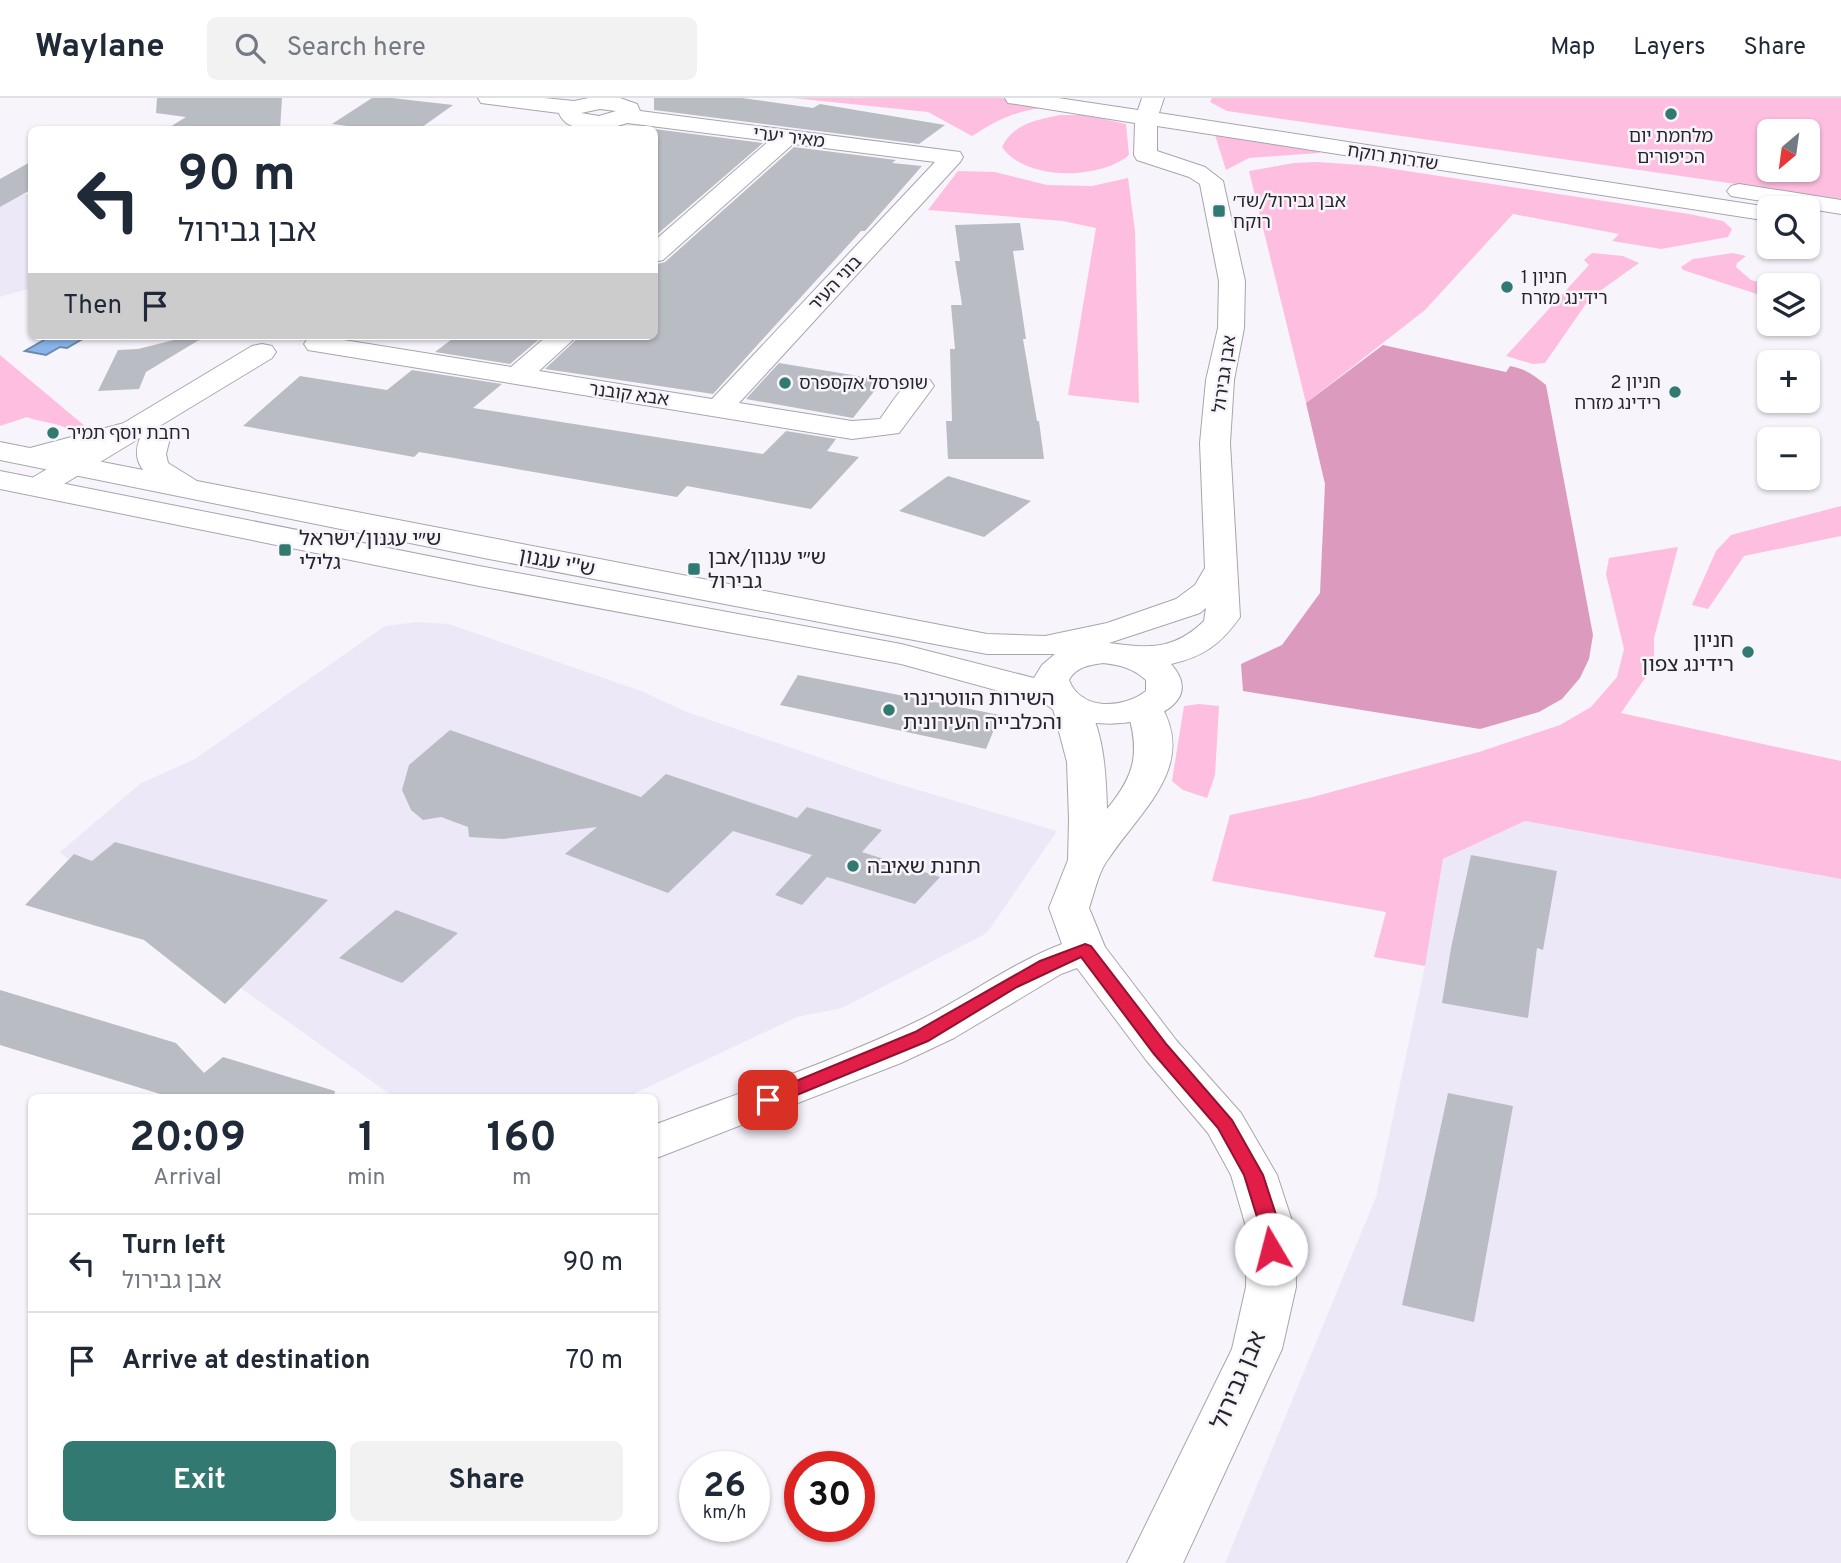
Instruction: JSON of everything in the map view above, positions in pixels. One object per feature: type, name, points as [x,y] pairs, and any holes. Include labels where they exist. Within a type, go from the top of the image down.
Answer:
[{"type":"main road","points":[[489,98],[578,120]]},
{"type":"main road","name":"שדרות רוקח","points":[[1016,98],[1150,106]]},
{"type":"main road","name":"שדרות רוקח","points":[[1126,98],[1197,117],[1757,212]]},
{"type":"main road","name":"מאיר יערי","points":[[578,120],[600,102],[618,104],[629,109],[626,116],[951,157]]},
{"type":"main road","name":"אבן גבירול","points":[[1126,645],[1169,656],[1197,645],[1210,635],[1223,617],[1215,443],[1220,380],[1231,328],[1232,281],[1211,181],[1197,172],[1145,155],[1150,106]]},
{"type":"main road","name":"שדרות רוקח","points":[[1197,117],[1841,207]]},
{"type":"main road","points":[[658,251],[787,137]]},
{"type":"main road","name":"בוני העיר","points":[[719,408],[951,157]]},
{"type":"main road","points":[[1820,221],[1841,224]]},
{"type":"main road","points":[[71,480],[142,433],[262,343],[303,352],[319,340]]},
{"type":"main road","name":"אבא קובנר","points":[[319,340],[516,377],[852,429],[889,427],[920,386]]},
{"type":"main road","points":[[516,377],[558,340]]},
{"type":"main road","points":[[2,461],[142,433]]},
{"type":"main road","points":[[142,433],[152,463],[161,473],[188,488]]},
{"type":"main road","name":"ש''י עגנון","points":[[2,461],[71,480],[479,576],[901,654],[967,670],[1108,714],[1145,709]]},
{"type":"main road","name":"ש''י עגנון","points":[[2,461],[71,480],[188,488],[987,644],[1126,645]]},
{"type":"main road","points":[[728,594],[988,651],[1072,659],[1104,653],[1126,645],[1158,671],[1166,685],[1164,694],[1145,709]]},
{"type":"main road","points":[[1072,659],[1054,672],[1051,680],[1052,688],[1064,701],[1082,732],[1086,762],[1087,859]]},
{"type":"main road","name":"אבן גבירול","points":[[1145,709],[1152,724],[1154,754],[1149,778],[1139,797],[1087,859],[1069,908],[1085,950],[1161,1050],[1225,1124],[1254,1175],[1271,1230],[1271,1287],[1257,1349],[1155,1563]]},
{"type":"main road","points":[[658,1141],[886,1053],[939,1028],[1046,965],[1085,950]]},
{"type":"shaded area","points":[[793,98],[1001,98],[1056,106],[1012,115],[972,136],[928,112]]},
{"type":"shaded area","points":[[1212,98],[1841,98],[1841,199],[1227,111],[1210,102]]},
{"type":"shaded area","points":[[1060,115],[1085,115],[1126,124],[1129,155],[1100,169],[1063,173],[1027,166],[1013,158],[1002,147],[1019,128],[1034,121]]},
{"type":"shaded area","points":[[1215,135],[1319,153],[1249,158],[1226,170]]},
{"type":"shaded area","points":[[1294,163],[1374,166],[1689,214],[1723,221],[1732,229],[1728,237],[1661,249],[1612,241],[1619,234],[1513,214],[1425,310],[1306,403],[1249,171]]},
{"type":"shaded area","points":[[958,171],[995,172],[1047,185],[1092,186],[1128,178],[1135,231],[1139,403],[1068,395],[1096,228],[1063,221],[928,210]]},
{"type":"shaded area","points":[[0,190],[28,195],[28,289],[0,297]]},
{"type":"shaded area","points":[[1592,253],[1623,256],[1639,263],[1590,298],[1545,363],[1533,364],[1506,356],[1589,265],[1584,260]]},
{"type":"shaded area","points":[[1733,253],[1746,256],[1736,267],[1751,280],[1757,281],[1757,294],[1683,270],[1681,267],[1693,259]]},
{"type":"shaded area","points":[[1383,345],[1506,372],[1510,366],[1516,367],[1546,385],[1593,635],[1589,659],[1580,678],[1562,699],[1539,712],[1480,729],[1243,691],[1241,664],[1282,645],[1320,593],[1325,484],[1306,403]]},
{"type":"shaded area","points":[[0,355],[86,427],[67,429],[27,417],[0,426]]},
{"type":"shaded area","points":[[1841,506],[1841,536],[1744,556],[1708,609],[1692,605],[1716,551],[1731,535]]},
{"type":"shaded area","points":[[1678,547],[1654,638],[1654,665],[1621,713],[1841,761],[1841,879],[1525,821],[1443,859],[1425,966],[1374,957],[1386,912],[1212,881],[1230,815],[1309,798],[1479,752],[1560,725],[1591,707],[1617,677],[1624,649],[1606,574],[1609,558]]},
{"type":"shaded area","points":[[417,622],[449,624],[641,691],[687,712],[891,782],[1057,831],[987,933],[842,1008],[797,1017],[633,1094],[390,1094],[104,891],[60,852],[141,783],[195,759],[385,626]]},
{"type":"shaded area","points":[[1184,706],[1219,706],[1215,775],[1207,798],[1183,790],[1172,781]]},
{"type":"shaded area","points":[[1525,821],[1841,879],[1841,1563],[1225,1563],[1376,1197],[1425,966],[1443,859]]},
{"type":"water","points":[[44,340],[81,340],[46,355],[25,351]]},
{"type":"building","points":[[157,98],[282,98],[280,126],[171,126],[186,117],[156,113]]},
{"type":"building","points":[[372,98],[453,105],[424,126],[332,124]]},
{"type":"building","points":[[654,98],[742,98],[813,108],[820,104],[945,125],[919,144],[654,110]]},
{"type":"building","points":[[658,130],[763,143],[658,234]]},
{"type":"building","points":[[794,147],[896,160],[892,163],[922,166],[713,394],[545,369],[576,340],[658,340],[658,264],[665,262]]},
{"type":"building","points":[[28,163],[28,191],[0,207],[0,179]]},
{"type":"building","points":[[1020,223],[1024,250],[1013,251],[1026,339],[1023,339],[1044,459],[948,459],[946,421],[952,421],[950,349],[955,349],[951,305],[962,305],[955,261],[960,261],[955,225]]},
{"type":"building","points":[[174,340],[199,340],[146,372],[139,389],[98,391],[118,350],[138,349]]},
{"type":"building","points":[[451,340],[538,340],[510,364],[435,352]]},
{"type":"building","points":[[779,363],[883,380],[853,418],[746,399]]},
{"type":"building","points":[[412,370],[502,384],[473,408],[763,454],[786,431],[836,439],[827,451],[859,457],[811,509],[687,486],[677,497],[419,452],[414,457],[243,426],[300,376],[387,390]]},
{"type":"building","points":[[948,476],[1031,501],[984,537],[899,511]]},
{"type":"building","name":"השירות הווטרינרי והכלבייה העירונית","points":[[798,675],[1000,715],[986,749],[780,705]]},
{"type":"building","points":[[450,730],[641,797],[666,774],[797,818],[807,807],[882,830],[862,852],[940,877],[915,904],[827,877],[802,905],[775,895],[812,855],[733,831],[668,893],[565,854],[597,827],[503,839],[469,837],[468,827],[441,817],[423,820],[411,810],[402,790],[409,765]]},
{"type":"building","points":[[115,842],[328,900],[225,1004],[144,940],[25,905],[74,854],[92,861]]},
{"type":"building","points":[[1471,855],[1557,871],[1543,950],[1537,948],[1528,1018],[1442,1003]]},
{"type":"building","points":[[396,910],[458,933],[402,983],[339,958]]},
{"type":"building","points":[[0,990],[176,1043],[204,1073],[223,1057],[335,1091],[334,1094],[160,1094],[0,1045]]},
{"type":"building","points":[[1448,1093],[1513,1106],[1474,1322],[1402,1305]]},
{"type":"place","name":"מלחמת יום הכיפורים","points":[[1671,114]]},
{"type":"place","name":"אבן גבירול/שד׳ רוקח","points":[[1219,211]]},
{"type":"place","name":"1 חניון רידינג מזרח","points":[[1507,287]]},
{"type":"place","name":"שופרסל אקספרס","points":[[785,383]]},
{"type":"place","name":"2 חניון רידינג מזרח","points":[[1675,392]]},
{"type":"place","name":"רחבת יוסף תמיר","points":[[53,433]]},
{"type":"place","name":"ש״י עגנון/ישראל גלילי","points":[[285,550]]},
{"type":"place","name":"ש״י עגנון/אבן גבירול","points":[[694,569]]},
{"type":"place","name":"חניון רידינג צפון","points":[[1748,652]]},
{"type":"place","name":"השירות הווטרינרי והכלבייה העירונית","points":[[889,710]]},
{"type":"place","name":"תחנת שאיבה","points":[[853,866]]},
{"type":"route","points":[[768,1100],[922,1037],[1011,983],[1046,965],[1085,950],[1161,1050],[1225,1124],[1254,1175],[1271,1230],[1271,1249]]}]
